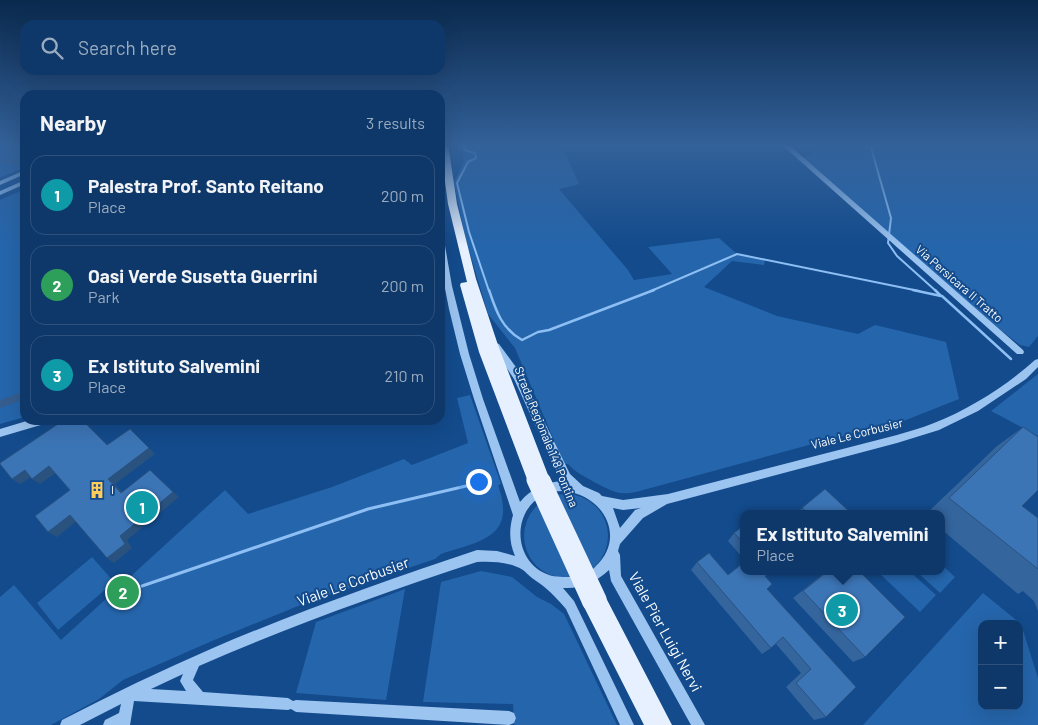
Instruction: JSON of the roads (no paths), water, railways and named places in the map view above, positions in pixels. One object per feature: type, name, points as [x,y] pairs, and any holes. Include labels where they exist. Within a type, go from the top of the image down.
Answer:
[{"type":"main road","name":"Strada Regionale 148 Pontina","points":[[449,178],[454,211],[465,258],[538,477]]},
{"type":"main road","name":"Strada Regionale 148 Pontina","points":[[445,182],[458,260],[482,343],[538,477],[653,725]]},
{"type":"main road","name":"Strada Regionale 148 Pontina","points":[[594,601],[664,725]]},
{"type":"street","points":[[0,183],[12,178]]},
{"type":"street","points":[[822,178],[884,232]]},
{"type":"street","points":[[0,193],[20,184]]},
{"type":"street","name":"Via Persicara II Tratto","points":[[884,232],[1020,352]]},
{"type":"street","points":[[445,270],[462,345],[485,420],[518,514]]},
{"type":"street","points":[[488,331],[518,377],[566,477],[580,489],[600,501],[609,512],[615,526],[616,540],[614,553],[606,567],[595,577],[580,583],[564,584],[548,580]]},
{"type":"street","name":"Viale Le Corbusier","points":[[600,501],[623,505],[668,499],[936,427],[975,408],[1023,376],[1038,362]]},
{"type":"street","points":[[0,433],[27,425]]},
{"type":"street","points":[[580,489],[555,486],[533,496],[518,514],[515,538],[518,551],[527,566],[558,589],[578,619],[627,725]]},
{"type":"street","name":"Viale Le Corbusier","points":[[616,540],[639,514],[668,499]]},
{"type":"street","name":"Viale Pier Luigi Nervi","points":[[614,553],[615,577],[698,725]]},
{"type":"street","name":"Viale Le Corbusier","points":[[67,725],[194,663],[306,615],[477,556],[508,559],[527,566]]},
{"type":"street","points":[[194,663],[186,681],[200,699]]},
{"type":"street","points":[[110,725],[124,721],[129,694],[509,718]]},
{"type":"waterway","points":[[460,178],[457,183],[469,232],[489,291]]},
{"type":"waterway","points":[[880,178],[891,218],[888,243],[897,256],[936,291]]},
{"type":"waterway","points":[[651,291],[737,254],[919,291]]},
{"type":"waterway","points":[[489,290],[501,319],[509,330],[522,340],[538,332],[549,330],[654,290]]},
{"type":"waterway","points":[[913,290],[941,296],[936,291]]},
{"type":"waterway","points":[[942,296],[1011,359]]},
{"type":"waterway","points":[[0,404],[20,397]]},
{"type":"waterway","points":[[142,586],[368,509],[479,483]]},
{"type":"place","name":"I","points":[[97,490]]},
{"type":"place","name":"Palestra Prof. Santo Reitano","points":[[142,507]]},
{"type":"place","name":"Oasi Verde Susetta Guerrini","points":[[123,592]]},
{"type":"place","name":"Ex Istituto Salvemini","points":[[842,610]]}]
